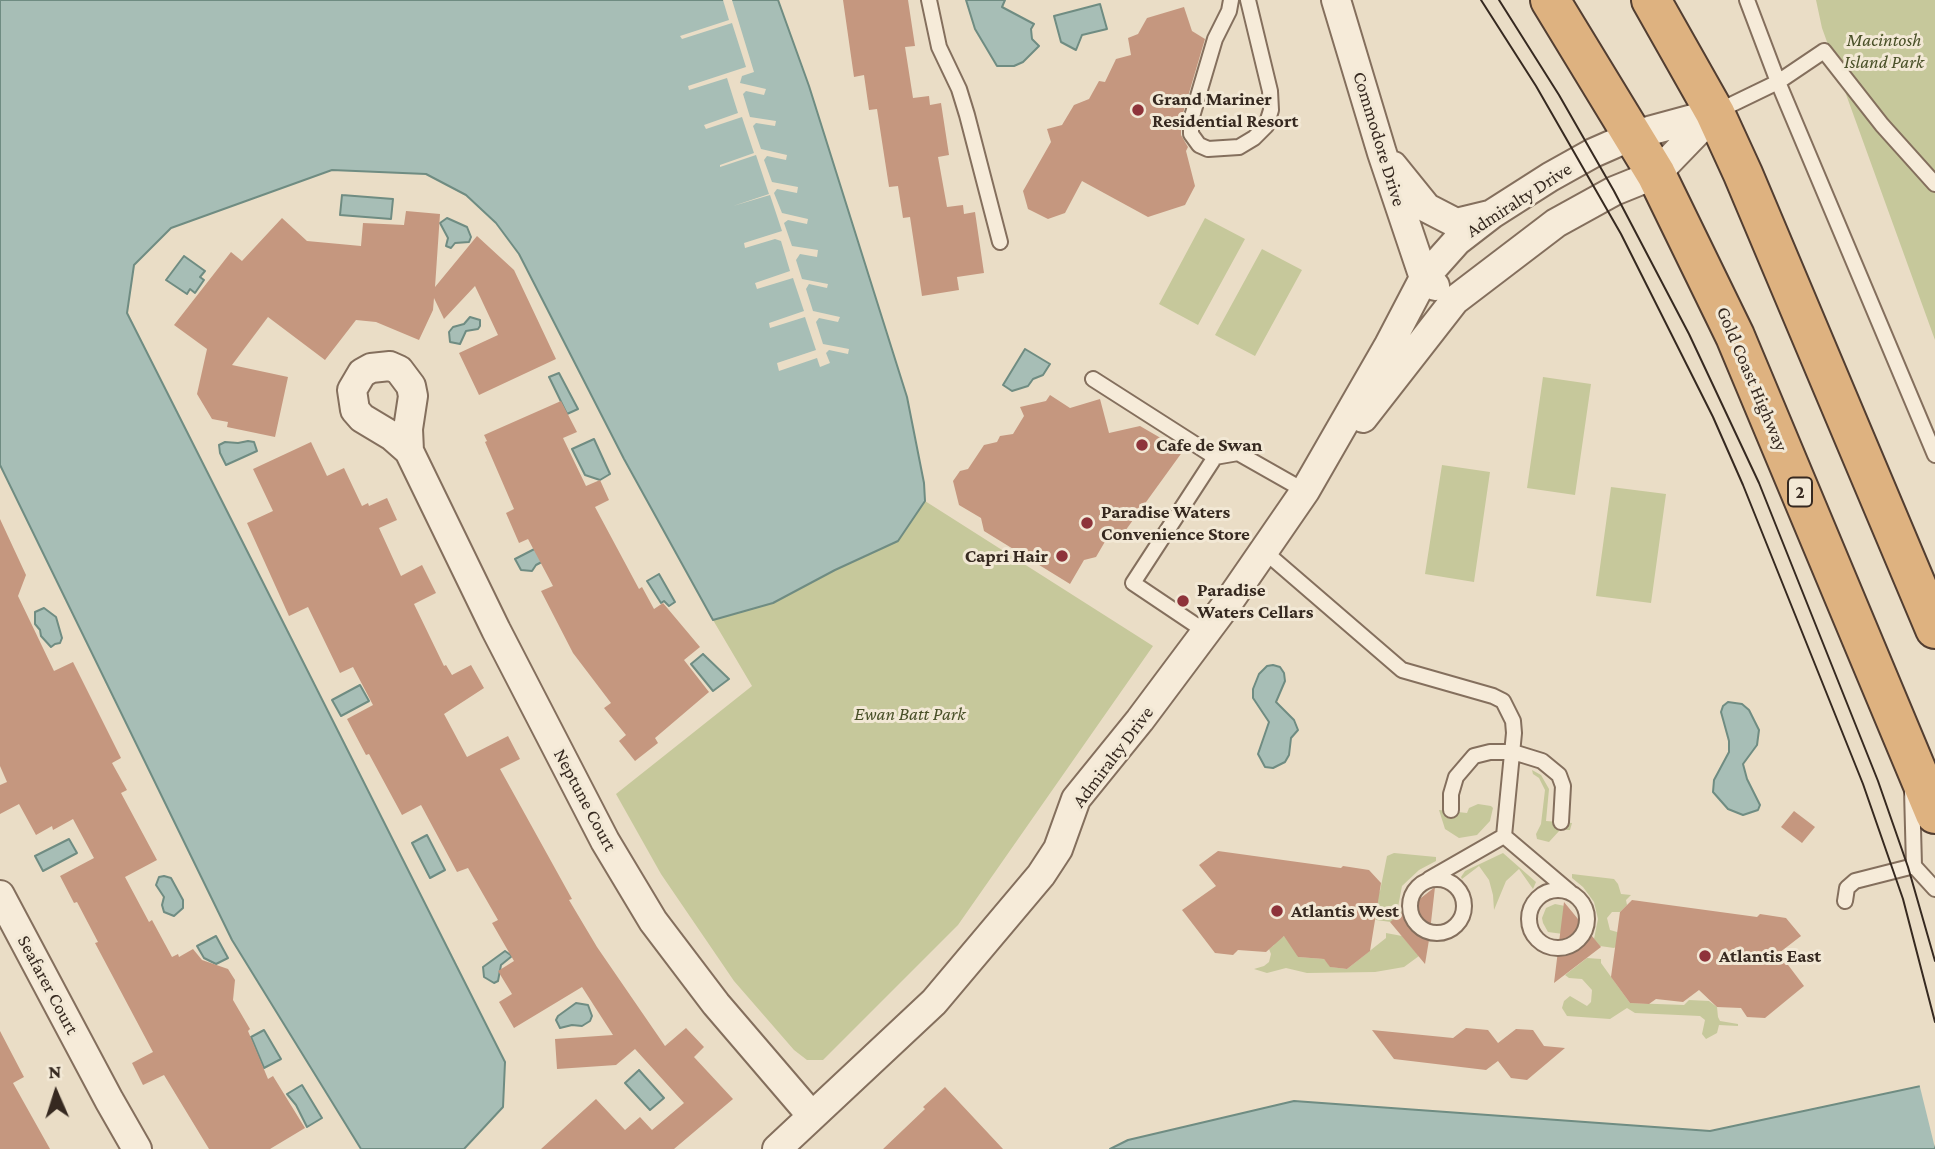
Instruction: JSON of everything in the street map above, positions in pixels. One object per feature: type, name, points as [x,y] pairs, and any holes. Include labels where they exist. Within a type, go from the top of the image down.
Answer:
[{"type":"highway","name":"Gold Coast Highway","points":[[1550,0],[1656,174],[1735,336],[1935,814]]},
{"type":"highway","points":[[1651,0],[1715,113],[1784,266],[1935,629]]},
{"type":"street","name":"Commodore Drive","points":[[1336,0],[1382,153],[1424,278]]},
{"type":"street","points":[[1656,174],[1715,113]]},
{"type":"street","name":"Admiralty Drive","points":[[1312,481],[1424,278],[1457,241],[1492,214],[1562,169],[1634,135],[1715,113]]},
{"type":"street","points":[[1382,153],[1427,208],[1456,223],[1492,214]]},
{"type":"street","name":"Admiralty Drive","points":[[777,1149],[934,1002],[1023,900],[1058,849],[1076,799],[1206,632],[1312,481],[1455,300],[1556,223],[1614,191],[1656,174]]},
{"type":"street","points":[[1424,278],[1455,300]]},
{"type":"street","name":"Neptune Court","points":[[409,451],[496,630],[605,841],[653,921],[716,1004],[812,1116]]},
{"type":"street","name":"Seafarer Court","points":[[0,895],[137,1149]]},
{"type":"lane","points":[[929,0],[939,47],[960,89],[1000,242]]},
{"type":"lane","points":[[1231,0],[1224,23],[1215,39],[1191,120],[1191,134],[1199,145],[1208,149],[1239,147],[1254,138],[1266,126],[1271,110],[1270,91],[1248,0]]},
{"type":"lane","points":[[1747,0],[1778,82],[1935,455]]},
{"type":"lane","points":[[1715,113],[1778,82],[1824,51],[1882,125],[1935,184]]},
{"type":"lane","points":[[1093,379],[1214,457],[1238,453],[1312,481]]},
{"type":"lane","points":[[1206,632],[1133,583],[1214,457]]},
{"type":"lane","points":[[1264,551],[1402,670],[1503,701],[1513,721],[1513,752],[1504,836]]},
{"type":"lane","points":[[1451,810],[1451,793],[1456,777],[1474,755],[1490,751],[1513,752],[1542,761],[1559,775],[1563,786],[1561,822]]},
{"type":"lane","points":[[1911,760],[1914,866],[1935,889]]},
{"type":"lane","points":[[1424,882],[1504,836]]},
{"type":"lane","points":[[1504,836],[1576,897],[1583,904],[1586,914],[1584,933],[1578,940],[1560,948],[1541,943],[1530,928],[1531,910],[1535,902],[1541,895],[1559,891],[1576,897]]},
{"type":"lane","points":[[1845,901],[1847,888],[1855,881],[1914,866]]},
{"type":"green space","name":"Macintosh Island Park","points":[[1816,0],[1935,0],[1935,340],[1822,28]]},
{"type":"green space","points":[[1205,218],[1245,239],[1198,325],[1159,304]]},
{"type":"green space","points":[[1262,249],[1302,270],[1255,356],[1215,335]]},
{"type":"green space","points":[[1543,377],[1591,384],[1575,495],[1527,488]]},
{"type":"green space","points":[[1442,465],[1490,472],[1474,582],[1425,574]]},
{"type":"green space","points":[[1611,487],[1666,494],[1651,603],[1596,596]]},
{"type":"green space","name":"Ewan Batt Park","points":[[925,501],[1153,646],[958,925],[823,1060],[807,1060],[794,1050],[734,981],[661,874],[616,794],[752,686],[713,620],[773,603],[898,541]]},
{"type":"green space","points":[[1532,770],[1541,775],[1549,789],[1546,821],[1572,823],[1570,830],[1560,830],[1549,842],[1537,839],[1545,790]]},
{"type":"green space","points":[[1478,804],[1493,808],[1490,821],[1477,835],[1459,838],[1445,829],[1439,810],[1467,813],[1469,808]]},
{"type":"green space","points":[[1394,853],[1436,857],[1436,861],[1419,870],[1402,886],[1398,907],[1402,912],[1391,922],[1376,920],[1364,904],[1380,891],[1387,856]]},
{"type":"green space","points":[[1503,853],[1536,882],[1533,889],[1519,869],[1506,881],[1494,910],[1489,880],[1479,866],[1462,879],[1461,877],[1465,871]]},
{"type":"green space","points":[[1572,874],[1614,879],[1621,894],[1631,895],[1620,912],[1612,912],[1607,918],[1610,930],[1617,932],[1624,941],[1614,948],[1600,946],[1594,939],[1598,919],[1594,902],[1572,878]]},
{"type":"green space","points":[[1555,904],[1565,906],[1572,913],[1563,934],[1548,932],[1543,923],[1546,908]]},
{"type":"green space","points":[[1290,933],[1298,957],[1324,959],[1331,967],[1347,969],[1386,938],[1386,933],[1402,936],[1419,956],[1404,967],[1375,972],[1307,973],[1286,968],[1267,973],[1254,969],[1269,962],[1269,949],[1275,941]]},
{"type":"green space","points":[[1587,958],[1601,959],[1601,963],[1630,1003],[1684,1005],[1689,1000],[1709,1001],[1717,1007],[1720,1021],[1738,1026],[1719,1025],[1717,1033],[1706,1039],[1702,1034],[1705,1020],[1700,1016],[1635,1013],[1627,1008],[1610,1019],[1567,1016],[1562,1008],[1564,1001],[1570,996],[1587,1006],[1591,1002],[1592,990],[1582,979],[1565,975]]},
{"type":"water","points":[[0,0],[778,0],[809,86],[907,397],[925,501],[898,541],[773,603],[713,620],[624,459],[519,254],[496,223],[466,195],[426,174],[332,170],[171,228],[134,265],[127,313],[505,1062],[503,1107],[464,1149],[361,1149],[232,940],[0,465]]},
{"type":"water","points":[[966,0],[1005,0],[1002,7],[1034,24],[1031,29],[1032,39],[1039,46],[1023,62],[1014,66],[997,66],[975,29]]},
{"type":"water","points":[[1100,4],[1107,29],[1082,35],[1076,50],[1061,42],[1054,16]]},
{"type":"water","points":[[342,195],[393,199],[391,219],[340,215]]},
{"type":"water","points":[[447,218],[467,227],[471,237],[469,242],[455,243],[451,248],[446,246],[448,238],[440,223]]},
{"type":"water","points":[[184,256],[205,271],[200,277],[204,280],[195,293],[190,289],[187,294],[166,280]]},
{"type":"water","points":[[470,317],[480,320],[478,329],[466,331],[460,344],[450,342],[449,332],[453,327],[464,324]]},
{"type":"water","points":[[1025,349],[1050,364],[1043,375],[1033,379],[1028,386],[1012,391],[1003,385]]},
{"type":"water","points":[[559,373],[578,409],[567,414],[549,377]]},
{"type":"water","points":[[594,439],[610,474],[600,480],[585,475],[572,449]]},
{"type":"water","points":[[225,442],[254,442],[257,451],[226,465],[219,445]]},
{"type":"water","points":[[548,542],[555,555],[536,565],[532,571],[521,570],[515,559]]},
{"type":"water","points":[[659,574],[675,602],[669,606],[664,601],[661,603],[647,581]]},
{"type":"water","points":[[44,608],[56,617],[62,638],[60,643],[51,647],[35,624],[35,612]]},
{"type":"water","points":[[703,654],[729,679],[713,691],[691,664]]},
{"type":"water","points":[[1267,666],[1280,667],[1285,681],[1276,702],[1294,720],[1298,730],[1291,738],[1289,755],[1285,762],[1273,768],[1265,767],[1258,754],[1269,722],[1253,698],[1253,689],[1259,674]]},
{"type":"water","points":[[360,685],[369,701],[341,716],[332,700]]},
{"type":"water","points":[[1728,702],[1742,704],[1749,710],[1759,730],[1757,745],[1743,764],[1760,805],[1758,810],[1743,815],[1728,809],[1713,792],[1714,780],[1729,752],[1729,741],[1721,712]]},
{"type":"water","points":[[427,835],[445,870],[430,878],[412,843]]},
{"type":"water","points":[[69,839],[77,853],[43,871],[35,856]]},
{"type":"water","points":[[159,877],[171,878],[183,900],[183,908],[174,916],[164,912],[164,897],[156,885]]},
{"type":"water","points":[[216,936],[228,958],[216,964],[204,958],[197,946]]},
{"type":"water","points":[[505,951],[512,956],[501,965],[498,981],[494,983],[484,977],[483,967]]},
{"type":"water","points":[[576,1003],[588,1005],[592,1016],[590,1021],[582,1026],[560,1028],[556,1020],[558,1016]]},
{"type":"water","points":[[264,1030],[281,1059],[264,1068],[251,1037]]},
{"type":"water","points":[[639,1070],[664,1098],[650,1110],[625,1083]]},
{"type":"water","points":[[1935,1083],[1935,1149],[1110,1149],[1128,1140],[1294,1101],[1710,1131]]},
{"type":"water","points":[[302,1085],[322,1118],[307,1127],[287,1094]]},
{"type":"pier","points":[[723,0],[732,0],[754,72],[742,76],[740,83],[766,89],[764,95],[746,91],[743,94],[750,117],[776,121],[775,126],[756,123],[753,126],[761,149],[787,155],[786,160],[767,156],[764,160],[772,182],[798,187],[797,193],[777,189],[774,193],[782,213],[808,219],[807,224],[788,220],[784,223],[792,246],[818,250],[817,257],[800,254],[796,260],[802,279],[828,284],[827,288],[809,284],[806,289],[813,311],[840,317],[838,322],[819,318],[816,322],[823,344],[849,349],[848,354],[829,350],[826,353],[830,363],[820,367],[817,358],[779,371],[777,363],[816,350],[805,317],[770,328],[769,323],[804,311],[793,278],[757,289],[755,283],[790,271],[781,241],[775,239],[745,248],[744,243],[782,231],[770,195],[733,206],[769,194],[756,155],[720,167],[754,153],[742,117],[706,129],[704,125],[738,113],[727,78],[689,90],[688,86],[746,67],[732,23],[682,39],[680,36],[729,20]]},
{"type":"pier","points":[[1935,1080],[1935,1148],[1919,1083]]},
{"type":"building","points":[[843,0],[908,0],[915,46],[905,47],[913,98],[929,96],[930,105],[941,103],[949,155],[938,157],[947,207],[963,205],[964,214],[975,212],[984,273],[957,277],[959,290],[922,296],[910,217],[903,218],[898,186],[889,187],[877,109],[869,110],[864,75],[854,77]]},
{"type":"building","name":"Grand Mariner Residential Resort","points":[[1184,7],[1192,31],[1205,39],[1181,120],[1181,135],[1188,147],[1186,151],[1195,186],[1185,205],[1148,217],[1082,181],[1065,213],[1048,219],[1028,209],[1023,191],[1051,142],[1047,129],[1062,125],[1074,105],[1089,99],[1099,81],[1105,82],[1116,59],[1131,55],[1128,38],[1138,34],[1147,18]]},
{"type":"building","points":[[406,211],[440,214],[435,287],[477,236],[514,270],[556,359],[479,395],[459,353],[498,335],[475,286],[444,319],[434,298],[433,310],[419,340],[376,322],[356,320],[325,360],[268,317],[232,365],[288,377],[275,437],[227,427],[228,422],[212,419],[197,394],[207,349],[174,325],[231,252],[242,261],[282,218],[307,241],[361,246],[363,223],[404,225]]},
{"type":"building","points":[[1050,395],[1070,408],[1100,399],[1109,433],[1140,426],[1183,451],[1120,538],[1110,533],[1096,557],[1084,560],[1070,584],[984,531],[981,518],[959,505],[953,481],[960,471],[968,469],[984,445],[997,442],[1000,436],[1013,434],[1024,416],[1020,407],[1046,401]]},
{"type":"building","points":[[561,401],[577,432],[563,438],[586,486],[600,480],[609,500],[595,507],[639,589],[642,587],[654,609],[663,603],[700,647],[684,660],[709,692],[655,738],[658,743],[635,761],[619,741],[626,735],[604,708],[611,703],[573,653],[541,591],[553,586],[528,539],[519,543],[506,513],[514,509],[485,442],[487,441],[484,435]]},
{"type":"building","points":[[311,442],[327,476],[344,468],[362,506],[368,503],[369,506],[387,498],[397,520],[379,528],[401,576],[422,565],[436,593],[414,604],[444,666],[446,665],[452,675],[471,665],[484,688],[444,714],[467,757],[508,736],[520,759],[500,769],[597,947],[665,1046],[686,1028],[704,1047],[694,1057],[733,1099],[674,1149],[541,1149],[596,1099],[625,1130],[640,1117],[652,1130],[684,1103],[635,1049],[616,1065],[557,1069],[555,1039],[613,1035],[582,987],[514,1028],[499,1002],[512,994],[498,971],[514,961],[492,923],[498,920],[468,868],[457,872],[421,805],[402,815],[347,719],[373,705],[353,667],[340,673],[308,607],[289,616],[247,523],[273,511],[253,469]]},
{"type":"building","points":[[0,519],[26,575],[18,596],[54,671],[73,662],[121,758],[112,763],[127,790],[121,793],[157,860],[125,877],[149,922],[152,920],[172,957],[178,954],[179,957],[193,949],[202,960],[228,969],[235,980],[233,1000],[250,1029],[248,1031],[268,1079],[273,1076],[305,1128],[270,1149],[209,1149],[164,1075],[143,1085],[132,1063],[153,1052],[95,943],[98,942],[77,902],[74,903],[60,876],[94,858],[73,819],[53,830],[52,826],[36,835],[19,804],[0,814],[0,785],[7,782],[0,766]]},
{"type":"building","points":[[1794,811],[1815,827],[1802,843],[1781,827]]},
{"type":"building","name":"Atlantis West","points":[[1218,851],[1369,870],[1381,883],[1370,951],[1347,969],[1330,967],[1324,959],[1298,957],[1284,936],[1266,952],[1238,950],[1233,955],[1215,953],[1182,910],[1216,886],[1199,865]]},
{"type":"building","points":[[1435,887],[1429,940],[1425,964],[1390,922]]},
{"type":"building","name":"Atlantis East","points":[[1632,900],[1757,917],[1760,914],[1786,918],[1801,936],[1779,953],[1804,986],[1765,1018],[1747,1017],[1741,1008],[1717,1007],[1699,990],[1683,1002],[1656,999],[1649,1004],[1630,1003],[1611,977],[1620,912]]},
{"type":"building","points":[[1564,902],[1601,947],[1554,983]]},
{"type":"building","points":[[1466,1028],[1488,1030],[1498,1043],[1516,1029],[1533,1030],[1544,1046],[1565,1048],[1527,1080],[1511,1078],[1498,1061],[1486,1070],[1394,1059],[1372,1030],[1453,1038]]},
{"type":"building","points":[[0,1031],[24,1077],[13,1083],[50,1149],[0,1149]]},
{"type":"building","points":[[945,1087],[1003,1149],[883,1149],[925,1109],[923,1107]]},
{"type":"tram line","points":[[1481,0],[1536,86],[1621,234],[1713,417],[1863,784],[1903,899],[1935,1022]]},
{"type":"tram line","points":[[1499,0],[1559,95],[1614,191],[1689,334],[1759,483],[1878,781],[1908,867],[1935,961]]},
{"type":"place","name":"Grand Mariner Residential Resort","points":[[1138,110]]},
{"type":"place","name":"Cafe de Swan","points":[[1142,445]]},
{"type":"place","name":"Paradise Waters Convenience Store","points":[[1087,523]]},
{"type":"place","name":"Capri Hair","points":[[1062,556]]},
{"type":"place","name":"Paradise Waters Cellars","points":[[1183,601]]},
{"type":"place","name":"Atlantis West","points":[[1277,911]]},
{"type":"place","name":"Atlantis East","points":[[1705,956]]}]
